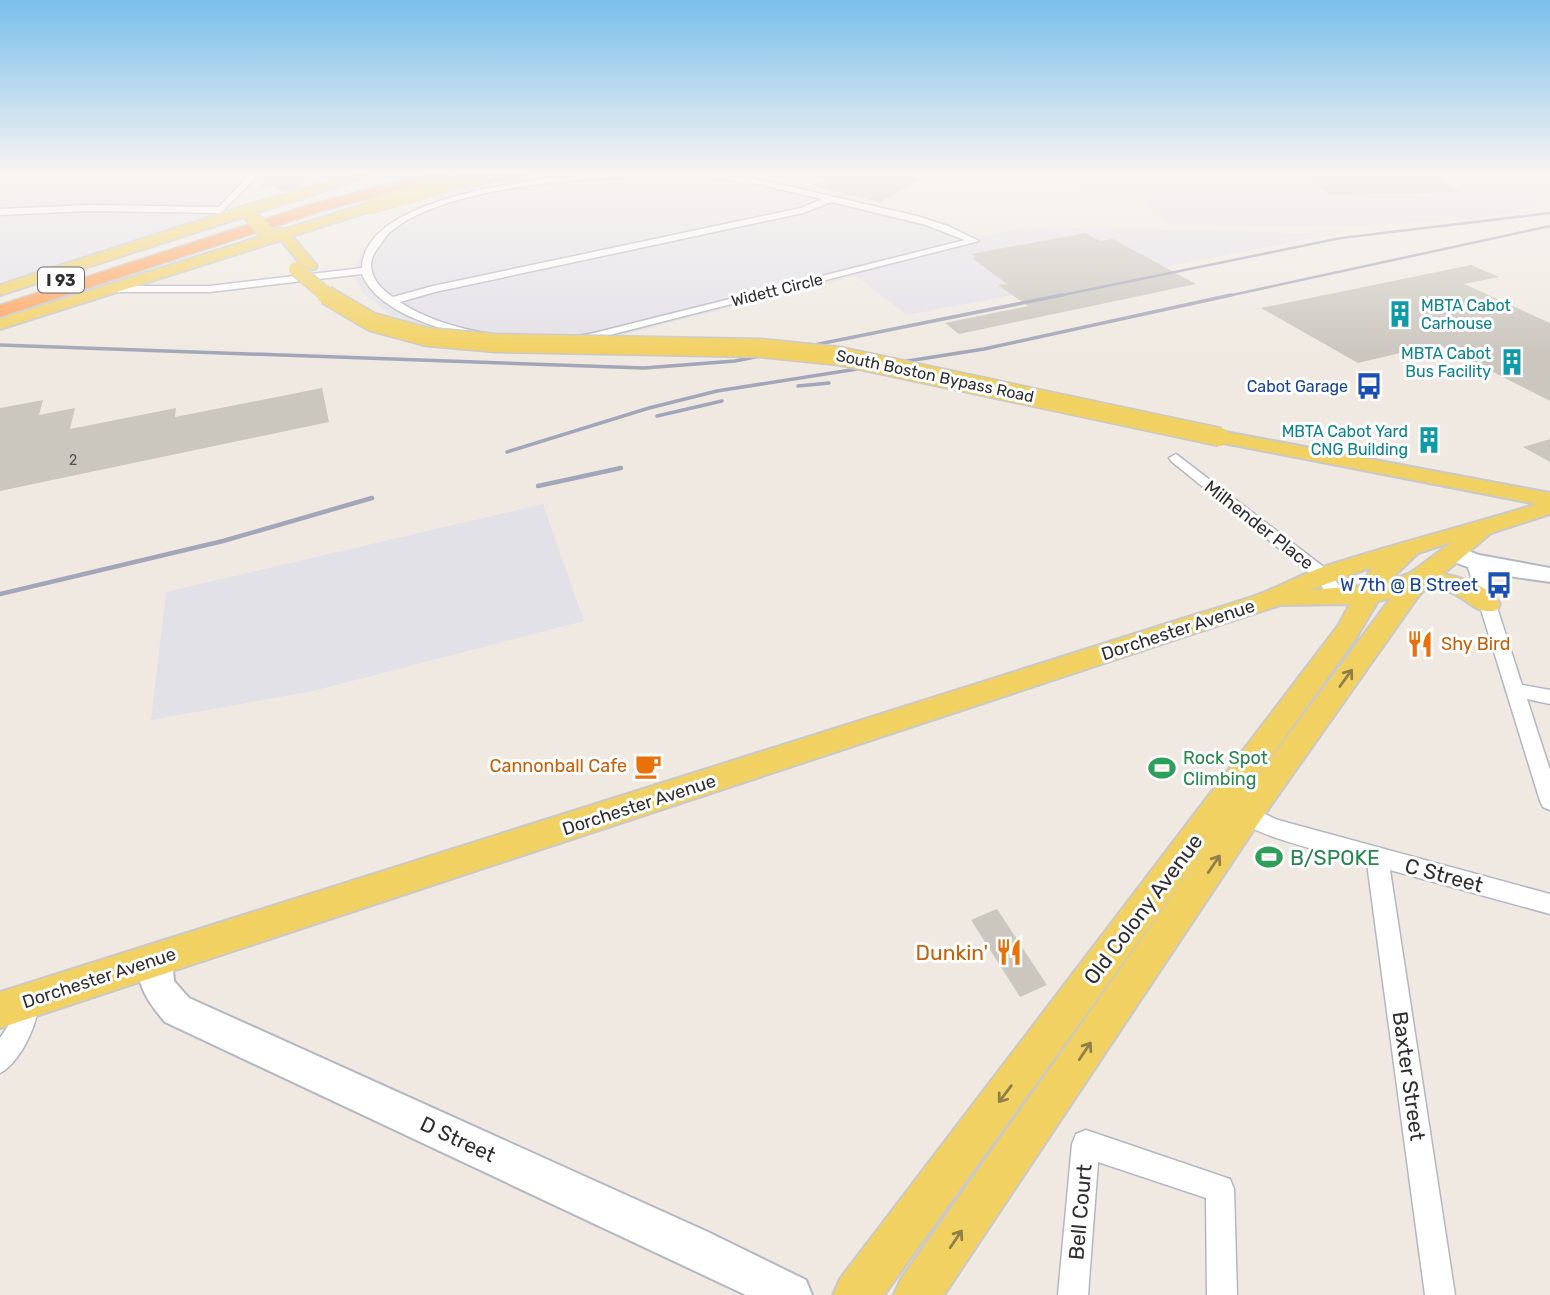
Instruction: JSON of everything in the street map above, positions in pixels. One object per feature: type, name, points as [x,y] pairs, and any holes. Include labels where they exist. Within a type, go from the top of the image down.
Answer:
[{"type":"highway","name":"I 93","points":[[0,299],[204,232]]},
{"type":"highway","name":"I 93","points":[[0,311],[239,232]]},
{"type":"highway","points":[[206,243],[248,232]]},
{"type":"main road","points":[[0,290],[180,232]]},
{"type":"main road","name":"South Boston Bypass Road","points":[[274,232],[322,290],[340,305],[362,318],[422,336],[494,342],[717,346],[829,354],[878,362],[1220,437],[1550,500]]},
{"type":"main road","points":[[0,324],[285,232]]},
{"type":"main road","name":"Dorchester Avenue","points":[[1330,586],[1372,592],[1401,586],[1422,578],[1484,528],[1541,510]]},
{"type":"main road","points":[[1456,550],[1550,575]]},
{"type":"main road","name":"Dorchester Avenue","points":[[14,1005],[1277,597],[1330,586],[1456,550]]},
{"type":"main road","name":"Old Colony Avenue","points":[[917,1295],[1234,809],[1372,592],[1381,573],[1390,564],[1456,550]]},
{"type":"main road","points":[[1422,578],[1458,585],[1488,604]]},
{"type":"main road","name":"Old Colony Avenue","points":[[856,1295],[1234,809],[1422,578]]},
{"type":"main road","name":"D Street","points":[[156,960],[159,988],[177,1010],[694,1247],[791,1295]]},
{"type":"street","name":"Widett Circle","points":[[388,232],[375,242],[367,257],[366,272],[374,287],[392,301],[430,320],[478,334],[528,342],[567,341],[974,241],[957,232]]},
{"type":"street","points":[[392,301],[433,289],[698,232]]},
{"type":"street","points":[[165,289],[162,282],[168,271]]},
{"type":"street","points":[[111,289],[250,285],[366,272]]},
{"type":"street","name":"Milhender Place","points":[[1176,458],[1330,586]]},
{"type":"street","points":[[1456,550],[1488,604],[1550,801]]},
{"type":"street","points":[[1515,690],[1550,697]]},
{"type":"street","name":"C Street","points":[[1234,809],[1267,826],[1550,904]]},
{"type":"street","name":"Baxter Street","points":[[1377,856],[1440,1295]]},
{"type":"street","points":[[0,1060],[18,1033],[14,1005]]},
{"type":"street","name":"Bell Court","points":[[1073,1295],[1086,1144],[1220,1189],[1222,1295]]},
{"type":"shaded area","points":[[0,232],[170,232],[20,280],[0,280]]},
{"type":"shaded area","points":[[380,232],[969,232],[975,236],[999,232],[1337,234],[907,315],[856,276],[562,350],[450,334],[390,315],[363,293],[356,280],[356,262],[366,245]]},
{"type":"shaded area","points":[[543,504],[584,621],[313,691],[151,720],[166,592]]},
{"type":"building","points":[[1085,233],[1100,241],[1113,239],[1196,284],[959,334],[945,323],[1028,306],[998,285],[1007,284],[972,258],[976,257],[971,254]]},
{"type":"building","name":"MBTA Cabot Carhouse","points":[[1471,265],[1499,277],[1464,284],[1550,323],[1550,401],[1438,344],[1358,363],[1261,308]]},
{"type":"building","points":[[322,388],[329,422],[0,491],[0,408],[43,400],[39,415],[75,408],[70,429],[176,408],[175,417]]},
{"type":"building","points":[[1550,439],[1550,462],[1523,447]]},
{"type":"building","name":"Dunkin'","points":[[997,909],[1047,985],[1020,997],[971,920]]},
{"type":"railway","points":[[1053,297],[1341,238],[1388,232]]},
{"type":"railway","points":[[1223,297],[1520,232]]},
{"type":"railway","points":[[0,345],[644,368],[735,361],[1062,295]]},
{"type":"railway","points":[[507,452],[649,408],[717,391],[984,349],[1231,295]]},
{"type":"railway","points":[[798,386],[829,383]]},
{"type":"railway","points":[[657,416],[722,401]]},
{"type":"railway","points":[[538,486],[621,468]]},
{"type":"railway","points":[[0,594],[223,541],[372,498]]},
{"type":"place","name":"MBTA Cabot Carhouse","points":[[1400,314]]},
{"type":"place","name":"MBTA Cabot Bus Facility","points":[[1512,362]]},
{"type":"place","name":"Cabot Garage","points":[[1369,386]]},
{"type":"place","name":"MBTA Cabot Yard CNG Building","points":[[1429,440]]},
{"type":"place","name":"W 7th @ B Street","points":[[1499,585]]},
{"type":"place","name":"Shy Bird","points":[[1420,644]]},
{"type":"place","name":"Cannonball Cafe","points":[[648,766]]},
{"type":"place","name":"Rock Spot Climbing","points":[[1162,768]]},
{"type":"place","name":"B/SPOKE","points":[[1269,857]]},
{"type":"place","name":"Dunkin'","points":[[1009,952]]}]
